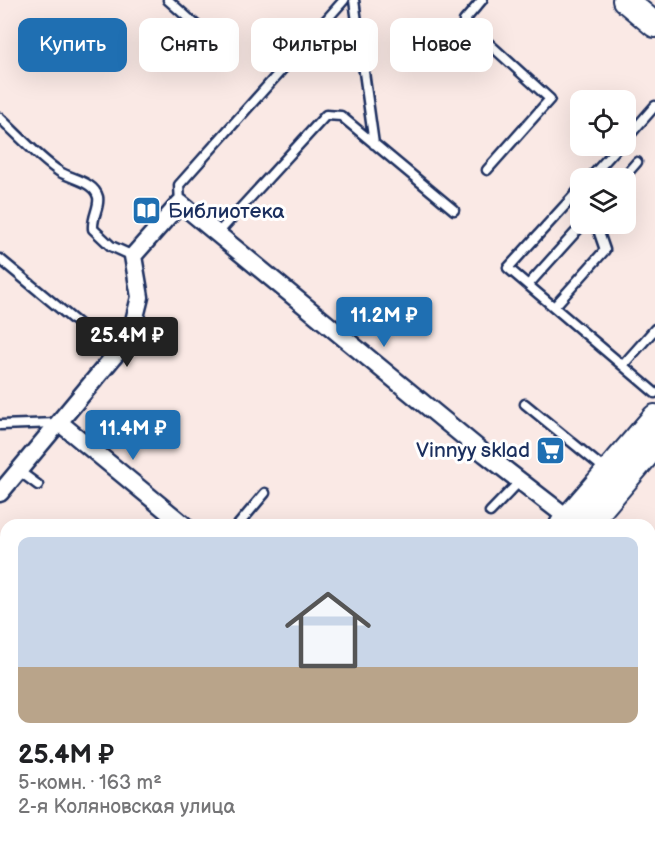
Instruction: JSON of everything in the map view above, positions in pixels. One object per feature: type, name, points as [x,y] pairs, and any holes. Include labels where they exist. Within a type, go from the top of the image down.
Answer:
[{"type":"main road","points":[[625,0],[655,25]]},
{"type":"main road","points":[[576,519],[608,471],[655,417]]},
{"type":"main road","points":[[577,519],[655,446]]},
{"type":"street","points":[[0,493],[130,338],[140,297],[133,256],[180,203],[568,519]]},
{"type":"street","points":[[60,423],[172,519]]},
{"type":"lane","points":[[168,0],[188,18]]},
{"type":"lane","points":[[180,203],[179,185],[344,0]]},
{"type":"lane","points":[[354,0],[374,144]]},
{"type":"lane","points":[[482,0],[464,21],[550,99],[487,170]]},
{"type":"lane","points":[[636,128],[655,106]]},
{"type":"lane","points":[[218,234],[326,115],[341,116],[454,210]]},
{"type":"lane","points":[[0,118],[59,171],[92,187],[98,195],[99,204],[92,219],[93,229],[111,246],[133,256]]},
{"type":"lane","points":[[599,168],[611,156]]},
{"type":"lane","points":[[632,168],[638,162]]},
{"type":"lane","points":[[570,200],[508,268],[655,393]]},
{"type":"lane","points":[[528,285],[574,234]]},
{"type":"lane","points":[[554,307],[605,250],[599,234]]},
{"type":"lane","points":[[0,259],[116,355]]},
{"type":"lane","points":[[623,365],[655,329]]},
{"type":"lane","points":[[525,404],[608,471]]},
{"type":"lane","points":[[0,425],[60,423]]},
{"type":"lane","points":[[19,471],[38,485]]},
{"type":"lane","points":[[490,512],[520,481]]},
{"type":"lane","points":[[243,519],[266,493]]},
{"type":"place","name":"Библиотека","points":[[147,211]]},
{"type":"place","name":"Vinnyy sklad","points":[[551,450]]}]
